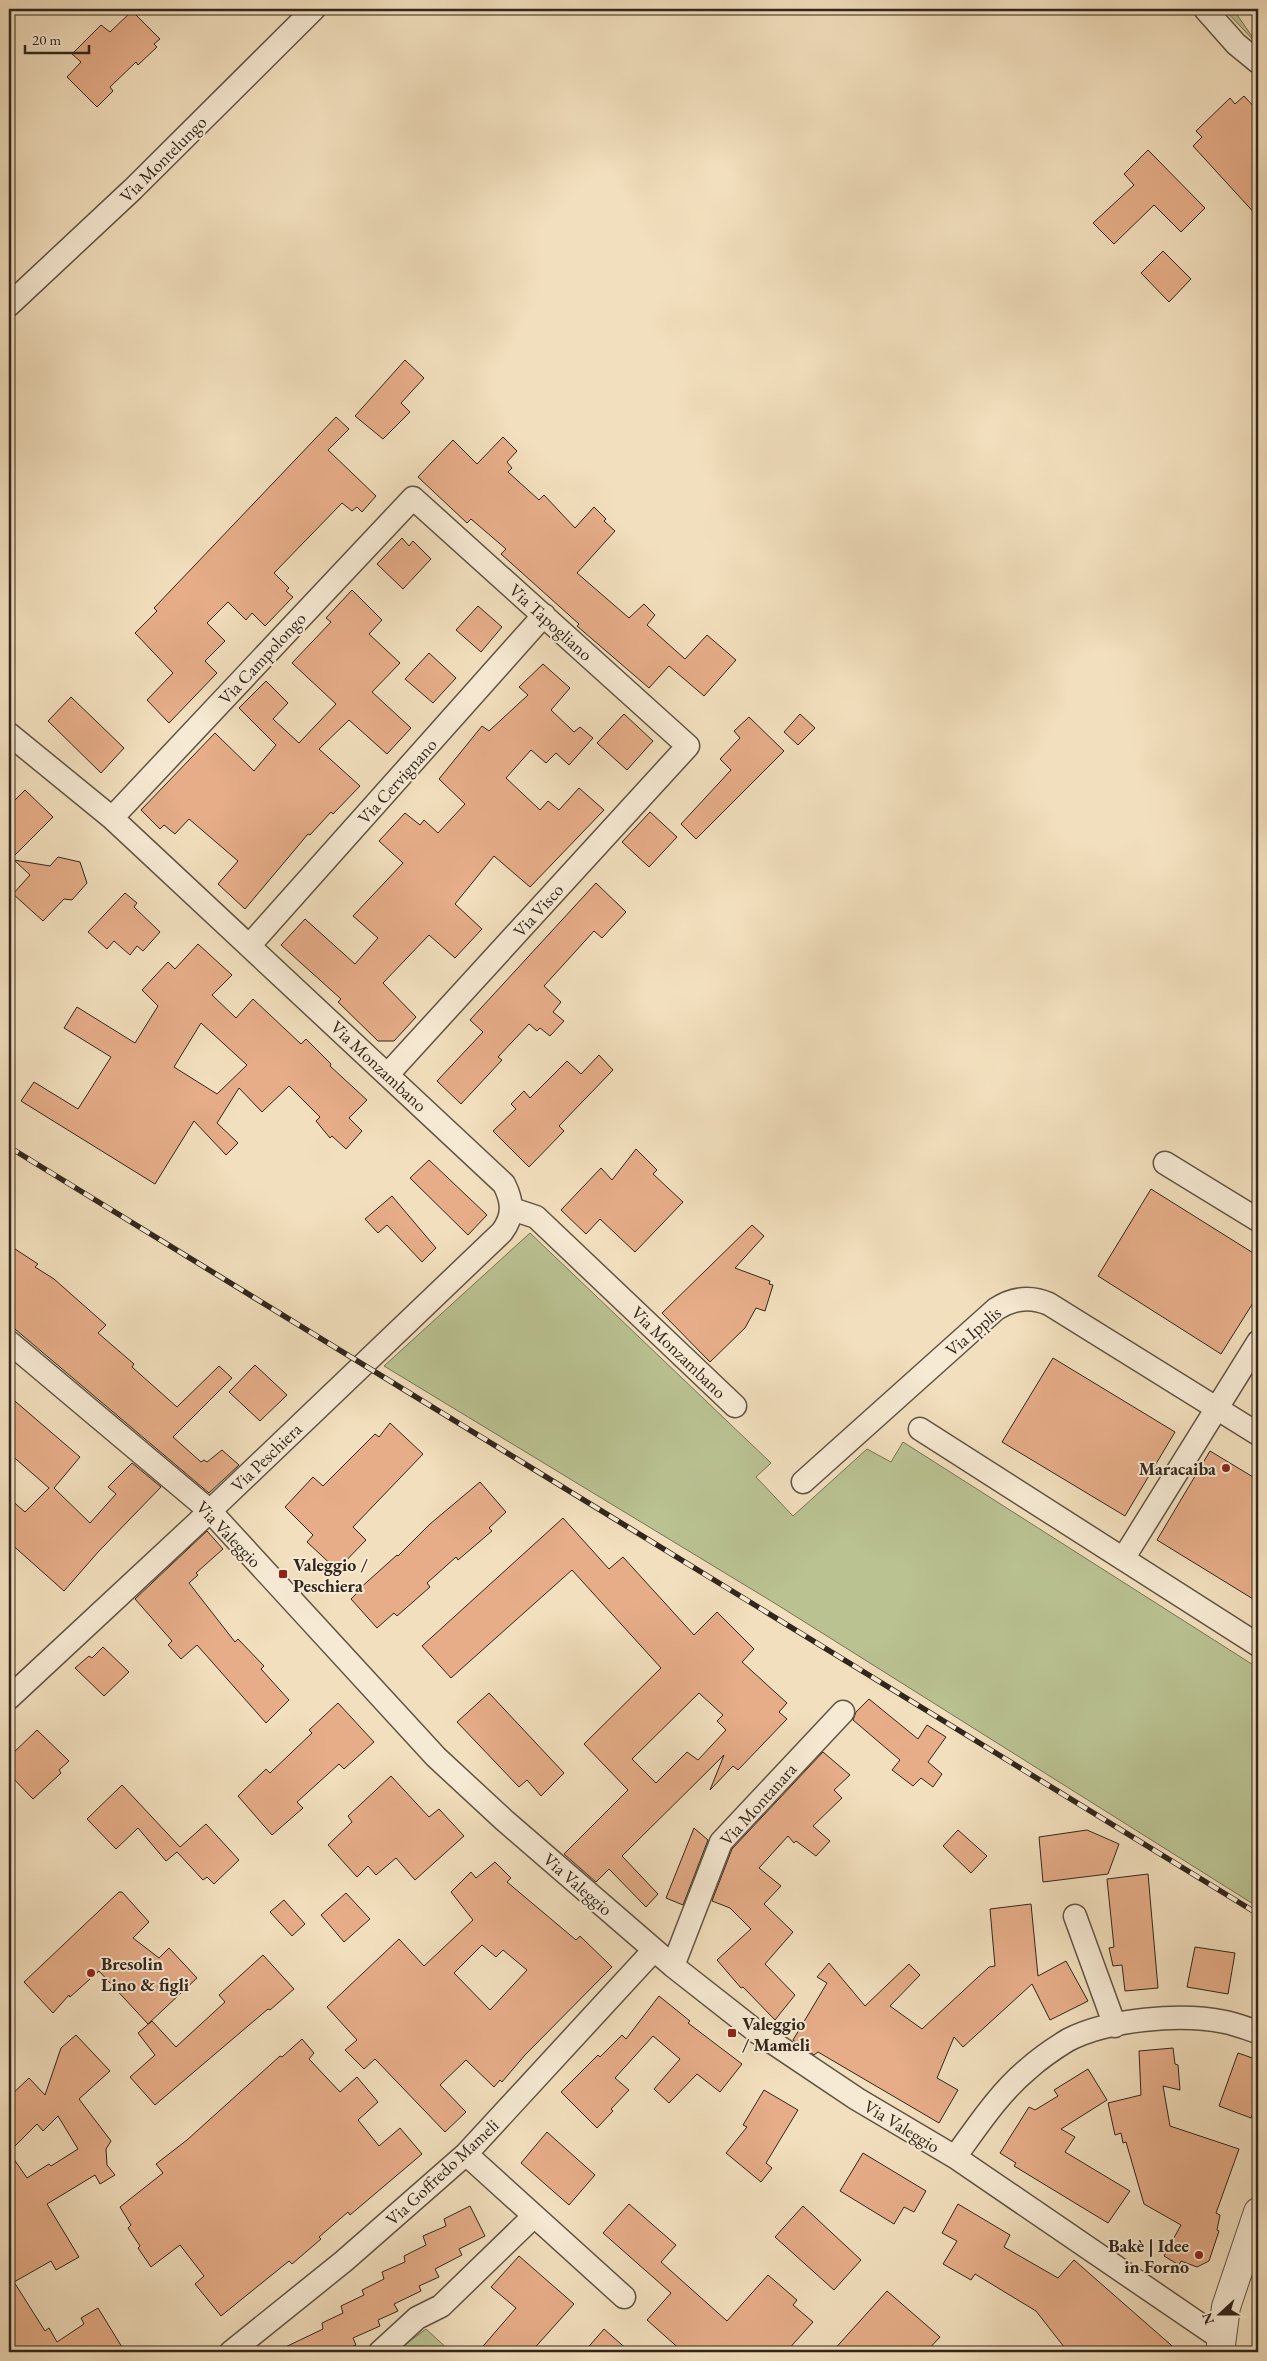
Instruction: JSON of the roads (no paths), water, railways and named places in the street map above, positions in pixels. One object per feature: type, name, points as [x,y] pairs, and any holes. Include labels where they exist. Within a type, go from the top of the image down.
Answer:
[{"type":"street","name":"Via Montelungo","points":[[9,305],[133,189],[314,9]]},
{"type":"street","points":[[1205,9],[1236,44],[1258,62]]},
{"type":"street","name":"Via Tapogliano","points":[[413,498],[688,746]]},
{"type":"street","name":"Via Campolongo","points":[[112,818],[413,498]]},
{"type":"street","name":"Via Cervignano","points":[[250,946],[544,615]]},
{"type":"street","name":"Via Monzambano","points":[[9,734],[112,818],[504,1184],[510,1195],[512,1209],[536,1217],[735,1406]]},
{"type":"street","name":"Via Visco","points":[[388,1074],[688,746]]},
{"type":"street","points":[[1165,1163],[1258,1220]]},
{"type":"street","name":"Via Peschiera","points":[[9,1698],[210,1511],[502,1232],[509,1222],[512,1209]]},
{"type":"street","name":"Via Ipplis","points":[[803,1482],[988,1314],[1004,1304],[1015,1300],[1038,1299],[1050,1304],[1258,1434]]},
{"type":"street","name":"Via Valeggio","points":[[9,1342],[210,1511],[436,1758],[673,1966],[756,2032],[857,2099],[955,2157],[1220,2345]]},
{"type":"street","points":[[1123,1559],[1258,1342]]},
{"type":"street","points":[[920,1429],[1258,1645]]},
{"type":"street","name":"Via Montanara","points":[[673,1966],[721,1842],[843,1712]]},
{"type":"street","points":[[1075,1916],[1115,2026]]},
{"type":"street","name":"Via Goffredo Mameli","points":[[231,2352],[344,2261],[466,2154],[654,1950]]},
{"type":"street","points":[[955,2157],[990,2109],[1027,2069],[1068,2040],[1092,2031],[1155,2020],[1194,2019],[1226,2022],[1258,2032]]},
{"type":"street","points":[[466,2154],[624,2297]]},
{"type":"street","points":[[1220,2345],[1226,2307],[1258,2212]]},
{"type":"street","points":[[380,2352],[417,2318],[441,2306],[534,2216]]},
{"type":"railway","points":[[9,1147],[1258,1914]]},
{"type":"place","name":"Maracaiba","points":[[1226,1468]]},
{"type":"place","name":"Valeggio / Peschiera","points":[[283,1574]]},
{"type":"place","name":"Bresolin Lino & figli","points":[[91,1973]]},
{"type":"place","name":"Valeggio / Mameli","points":[[732,2033]]},
{"type":"place","name":"Bakè | Idee in Forno","points":[[1199,2255]]}]
